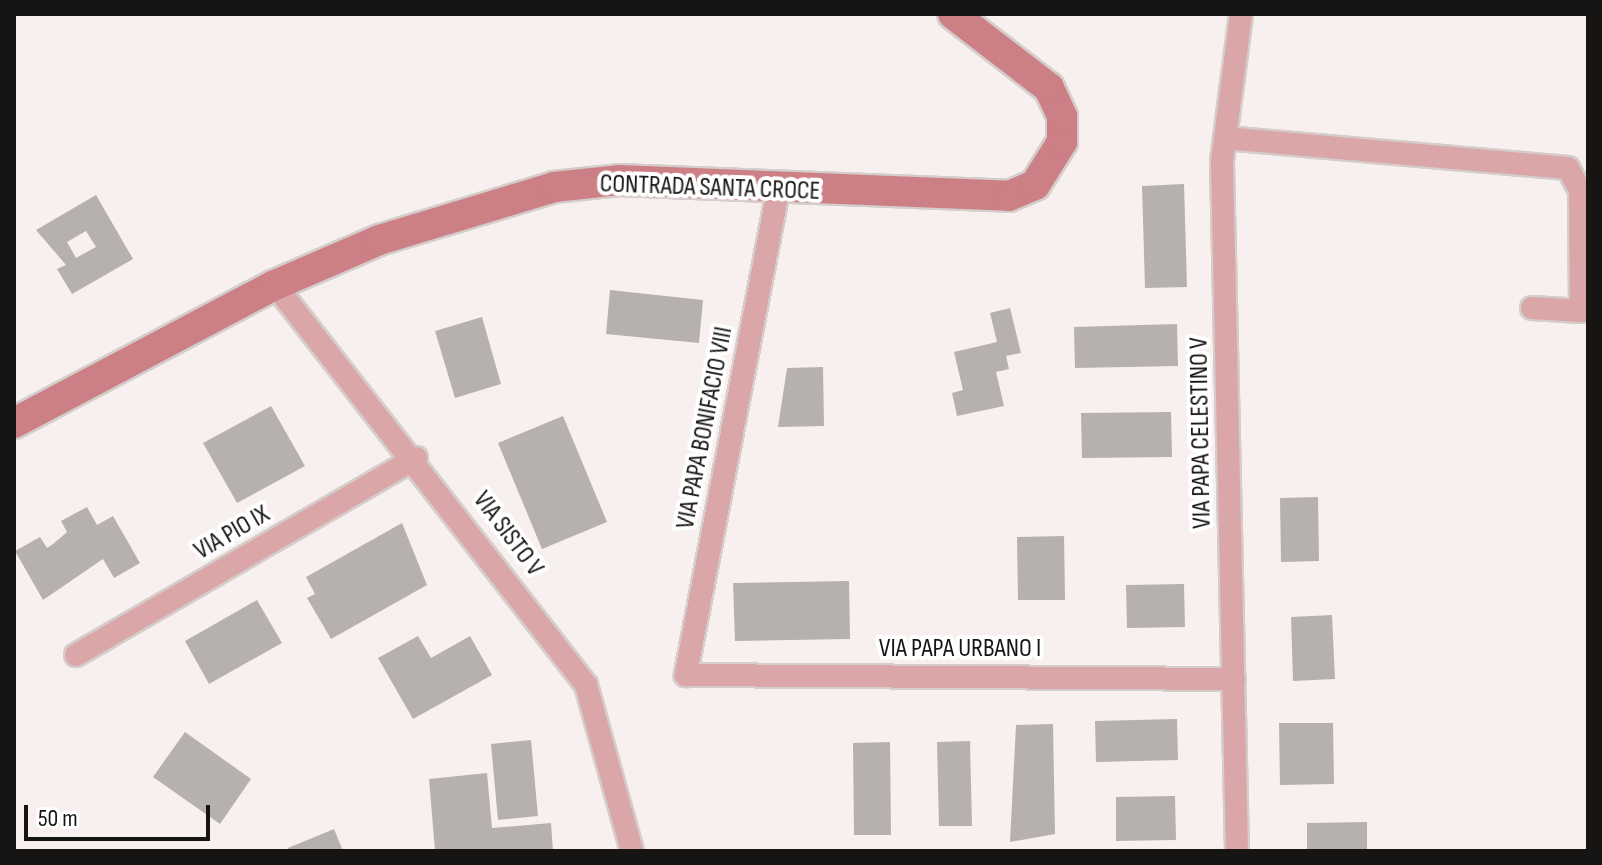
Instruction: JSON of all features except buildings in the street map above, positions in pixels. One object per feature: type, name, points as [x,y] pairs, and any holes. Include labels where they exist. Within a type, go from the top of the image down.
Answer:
[{"type":"street","name":"CONTRADA SANTA CROCE","points":[[14,423],[275,285],[441,217],[554,187],[619,180],[778,191],[1009,196],[1035,185],[1062,142],[1062,116],[1049,88],[953,14]]},
{"type":"street","name":"VIA PAPA CELESTINO V","points":[[1237,851],[1225,138],[1241,14]]},
{"type":"street","points":[[1225,138],[1568,168],[1580,191],[1581,311],[1532,308]]},
{"type":"street","name":"VIA PAPA BONIFACIO VIII","points":[[686,675],[778,191]]},
{"type":"street","name":"VIA SISTO V","points":[[275,285],[416,458],[586,685],[632,851]]},
{"type":"street","name":"VIA PIO IX","points":[[76,655],[416,458]]},
{"type":"street","name":"VIA PAPA URBANO I","points":[[686,675],[1234,679]]}]
